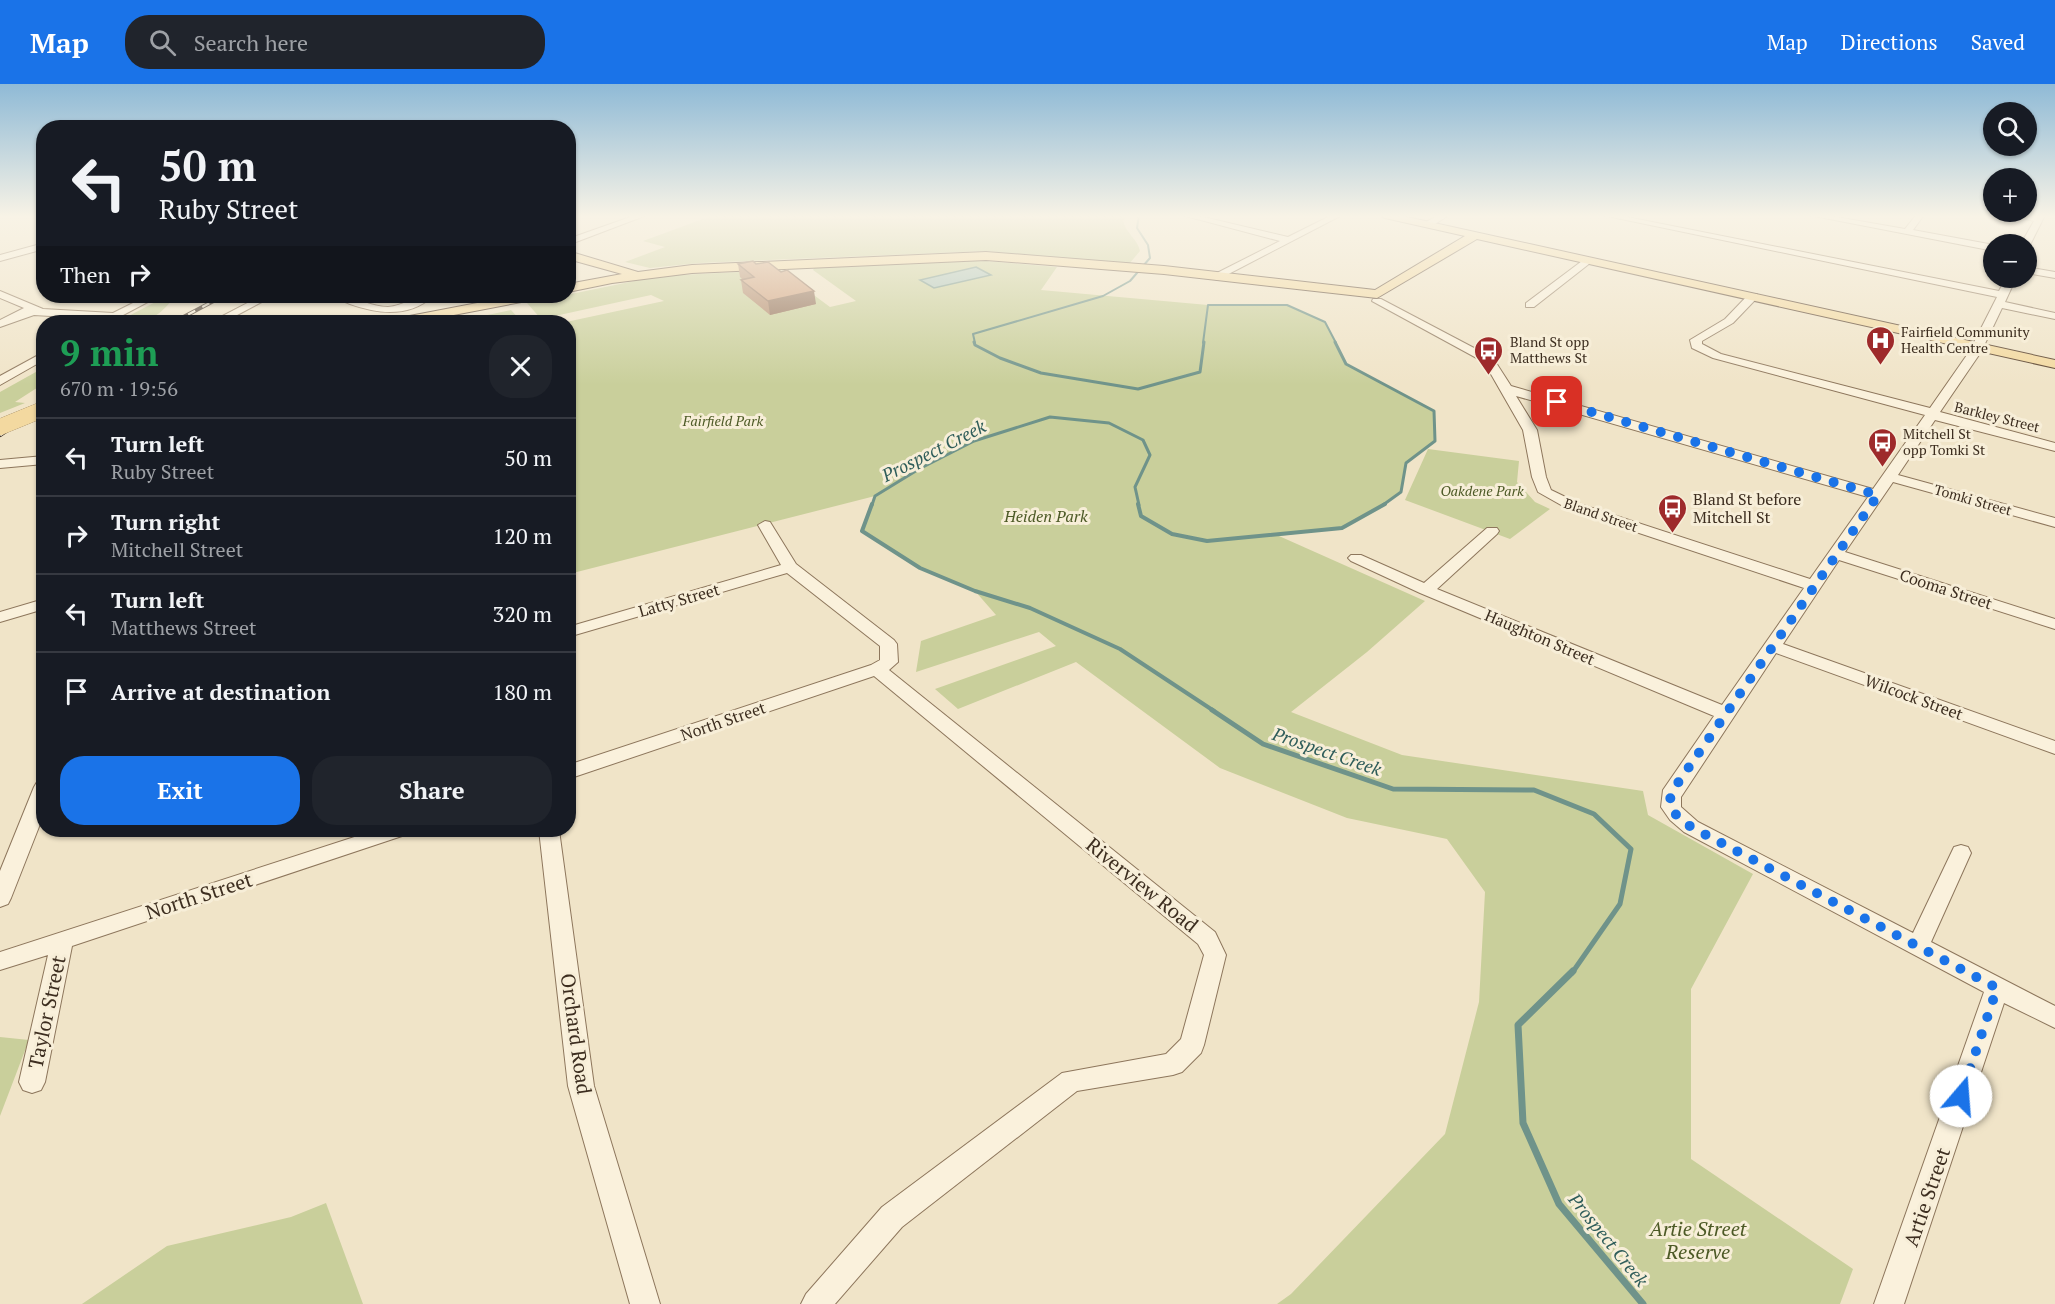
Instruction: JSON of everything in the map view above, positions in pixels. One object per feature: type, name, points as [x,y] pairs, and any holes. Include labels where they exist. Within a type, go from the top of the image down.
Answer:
[{"type":"main road","points":[[629,272],[636,276]]},
{"type":"main road","points":[[576,288],[669,272]]},
{"type":"main road","points":[[1179,272],[1356,293],[1354,296],[1357,299],[1377,298],[1418,272]]},
{"type":"main road","points":[[1642,272],[2055,364]]},
{"type":"main road","points":[[443,315],[499,303]]},
{"type":"main road","points":[[446,315],[511,303]]},
{"type":"main road","points":[[0,421],[36,407]]},
{"type":"main road","points":[[0,427],[36,412]]},
{"type":"street","points":[[1217,277],[1227,272]]},
{"type":"street","points":[[1530,304],[1573,272]]},
{"type":"street","points":[[1875,272],[2001,299],[2055,316]]},
{"type":"street","points":[[2037,272],[2055,275]]},
{"type":"street","points":[[2006,288],[1978,347],[1669,799],[1671,810],[1691,827],[2055,1018]]},
{"type":"street","points":[[0,294],[31,307],[30,312]]},
{"type":"street","name":"Barkley Street","points":[[1753,297],[1729,321],[1701,335],[1696,340],[1696,346],[1717,356],[2055,447]]},
{"type":"street","name":"Bland Street","points":[[1377,298],[1484,356],[1492,365],[1530,430],[1539,477],[1545,492],[1551,496],[1575,507],[1814,586]]},
{"type":"street","points":[[116,315],[140,303]]},
{"type":"street","points":[[230,315],[254,303]]},
{"type":"street","points":[[359,303],[395,315]]},
{"type":"street","points":[[400,315],[418,303]]},
{"type":"street","points":[[0,324],[30,312],[93,315]]},
{"type":"street","points":[[0,381],[36,360]]},
{"type":"street","points":[[1506,389],[1878,495]]},
{"type":"street","points":[[0,464],[36,461]]},
{"type":"street","name":"Tomki Street","points":[[1891,477],[2055,523]]},
{"type":"street","points":[[765,525],[790,567],[888,645],[889,662],[877,669]]},
{"type":"street","points":[[1426,590],[1492,531]]},
{"type":"street","name":"Cooma Street","points":[[1836,554],[2055,624]]},
{"type":"street","name":"Haughton Street","points":[[1356,558],[1426,590],[1726,714]]},
{"type":"street","name":"Latty Street","points":[[576,630],[790,567]]},
{"type":"street","points":[[0,617],[36,606]]},
{"type":"street","name":"Wilcock Street","points":[[1773,646],[2055,748]]},
{"type":"street","name":"North Street","points":[[576,769],[877,669]]},
{"type":"street","name":"Riverview Road","points":[[816,1304],[892,1217],[1071,1081],[1173,1064],[1192,1045],[1215,955],[1207,938],[877,669]]},
{"type":"street","points":[[0,898],[36,818]]},
{"type":"street","name":"North Street","points":[[0,961],[377,837]]},
{"type":"street","name":"Orchard Road","points":[[550,837],[581,1086],[645,1304]]},
{"type":"street","points":[[1918,947],[1961,853]]},
{"type":"street","name":"Taylor Street","points":[[32,1082],[62,942]]},
{"type":"street","name":"Artie Street","points":[[1889,1304],[1997,988]]},
{"type":"green space","points":[[741,272],[783,272],[830,307],[856,301],[816,272],[1054,272],[1041,290],[1208,305],[1287,305],[1325,322],[1346,364],[1434,411],[1435,441],[1406,463],[1401,492],[1375,511],[1342,528],[1279,536],[1425,601],[1367,652],[1291,712],[1402,755],[1643,791],[1648,815],[1753,874],[1691,989],[1691,1159],[1853,1269],[1840,1304],[1277,1304],[1291,1294],[1445,1134],[1479,1002],[1485,892],[1447,839],[1347,818],[1220,768],[1076,662],[958,709],[935,689],[1056,646],[1039,632],[916,672],[921,641],[996,615],[975,591],[920,568],[862,531],[875,496],[576,572],[576,320],[664,301],[651,295],[559,315],[538,315],[527,303],[576,303],[576,293],[659,276]]},
{"type":"green space","points":[[154,303],[169,303],[156,315],[130,315]]},
{"type":"green space","points":[[511,310],[516,315],[487,315]]},
{"type":"green space","points":[[36,372],[36,388],[15,402],[25,403],[0,413],[0,392]]},
{"type":"green space","name":"Oakdene Park","points":[[1428,449],[1519,461],[1517,482],[1535,502],[1550,509],[1510,539],[1405,500]]},
{"type":"green space","points":[[0,1037],[29,1040],[0,1116]]},
{"type":"green space","points":[[326,1203],[363,1304],[82,1304],[167,1246],[291,1217]]},
{"type":"water","points":[[955,272],[985,272],[991,275],[934,288],[920,280]]},
{"type":"building","points":[[748,272],[789,272],[814,291],[768,301],[741,280],[754,277]]},
{"type":"waterway","name":"Prospect Creek","points":[[975,343],[973,334],[1103,296],[1130,281],[1138,272]]},
{"type":"waterway","name":"Prospect Creek","points":[[1203,343],[1208,305],[1287,305],[1325,322],[1336,343]]},
{"type":"waterway","name":"Prospect Creek","points":[[974,342],[975,345],[1000,358],[1041,373],[1138,389],[1200,372],[1204,342]]},
{"type":"waterway","name":"Prospect Creek","points":[[1335,342],[1346,364],[1434,411],[1435,441],[1406,463],[1401,492],[1383,505]]},
{"type":"waterway","name":"Prospect Creek","points":[[872,505],[875,496],[919,469],[974,441],[1050,417],[1109,423],[1143,440],[1150,455],[1135,487],[1139,505]]},
{"type":"waterway","name":"Prospect Creek","points":[[872,504],[862,531],[920,568],[975,591],[1030,608],[1120,649],[1214,711]]},
{"type":"waterway","name":"Prospect Creek","points":[[1138,504],[1141,516],[1172,534],[1207,541],[1342,528],[1385,504]]},
{"type":"waterway","name":"Prospect Creek","points":[[1212,710],[1263,744],[1393,789],[1534,790],[1594,814],[1631,849],[1620,904],[1572,973]]},
{"type":"waterway","name":"Prospect Creek","points":[[1573,971],[1518,1025],[1523,1123],[1559,1204],[1643,1304]]},
{"type":"railway","points":[[187,315],[210,303]]},
{"type":"railway","points":[[0,435],[36,410]]},
{"type":"place","name":"Fairfield Community Health Centre","points":[[1880,366]]},
{"type":"place","name":"Bland St opp Matthews St","points":[[1489,376]]},
{"type":"place","name":"Mitchell St opp Tomki St","points":[[1882,468]]},
{"type":"place","name":"Bland St before Mitchell St","points":[[1672,534]]},
{"type":"route","points":[[1557,402],[1878,495],[1673,790],[1669,799],[1671,810],[1691,827],[1997,988],[1961,1096]]},
{"type":"park label","name":"Fairfield Park","points":[[723,421]]},
{"type":"park label","name":"Heiden Park","points":[[1046,516]]},
{"type":"park label","name":"Artie Street Reserve","points":[[1698,1240]]}]
